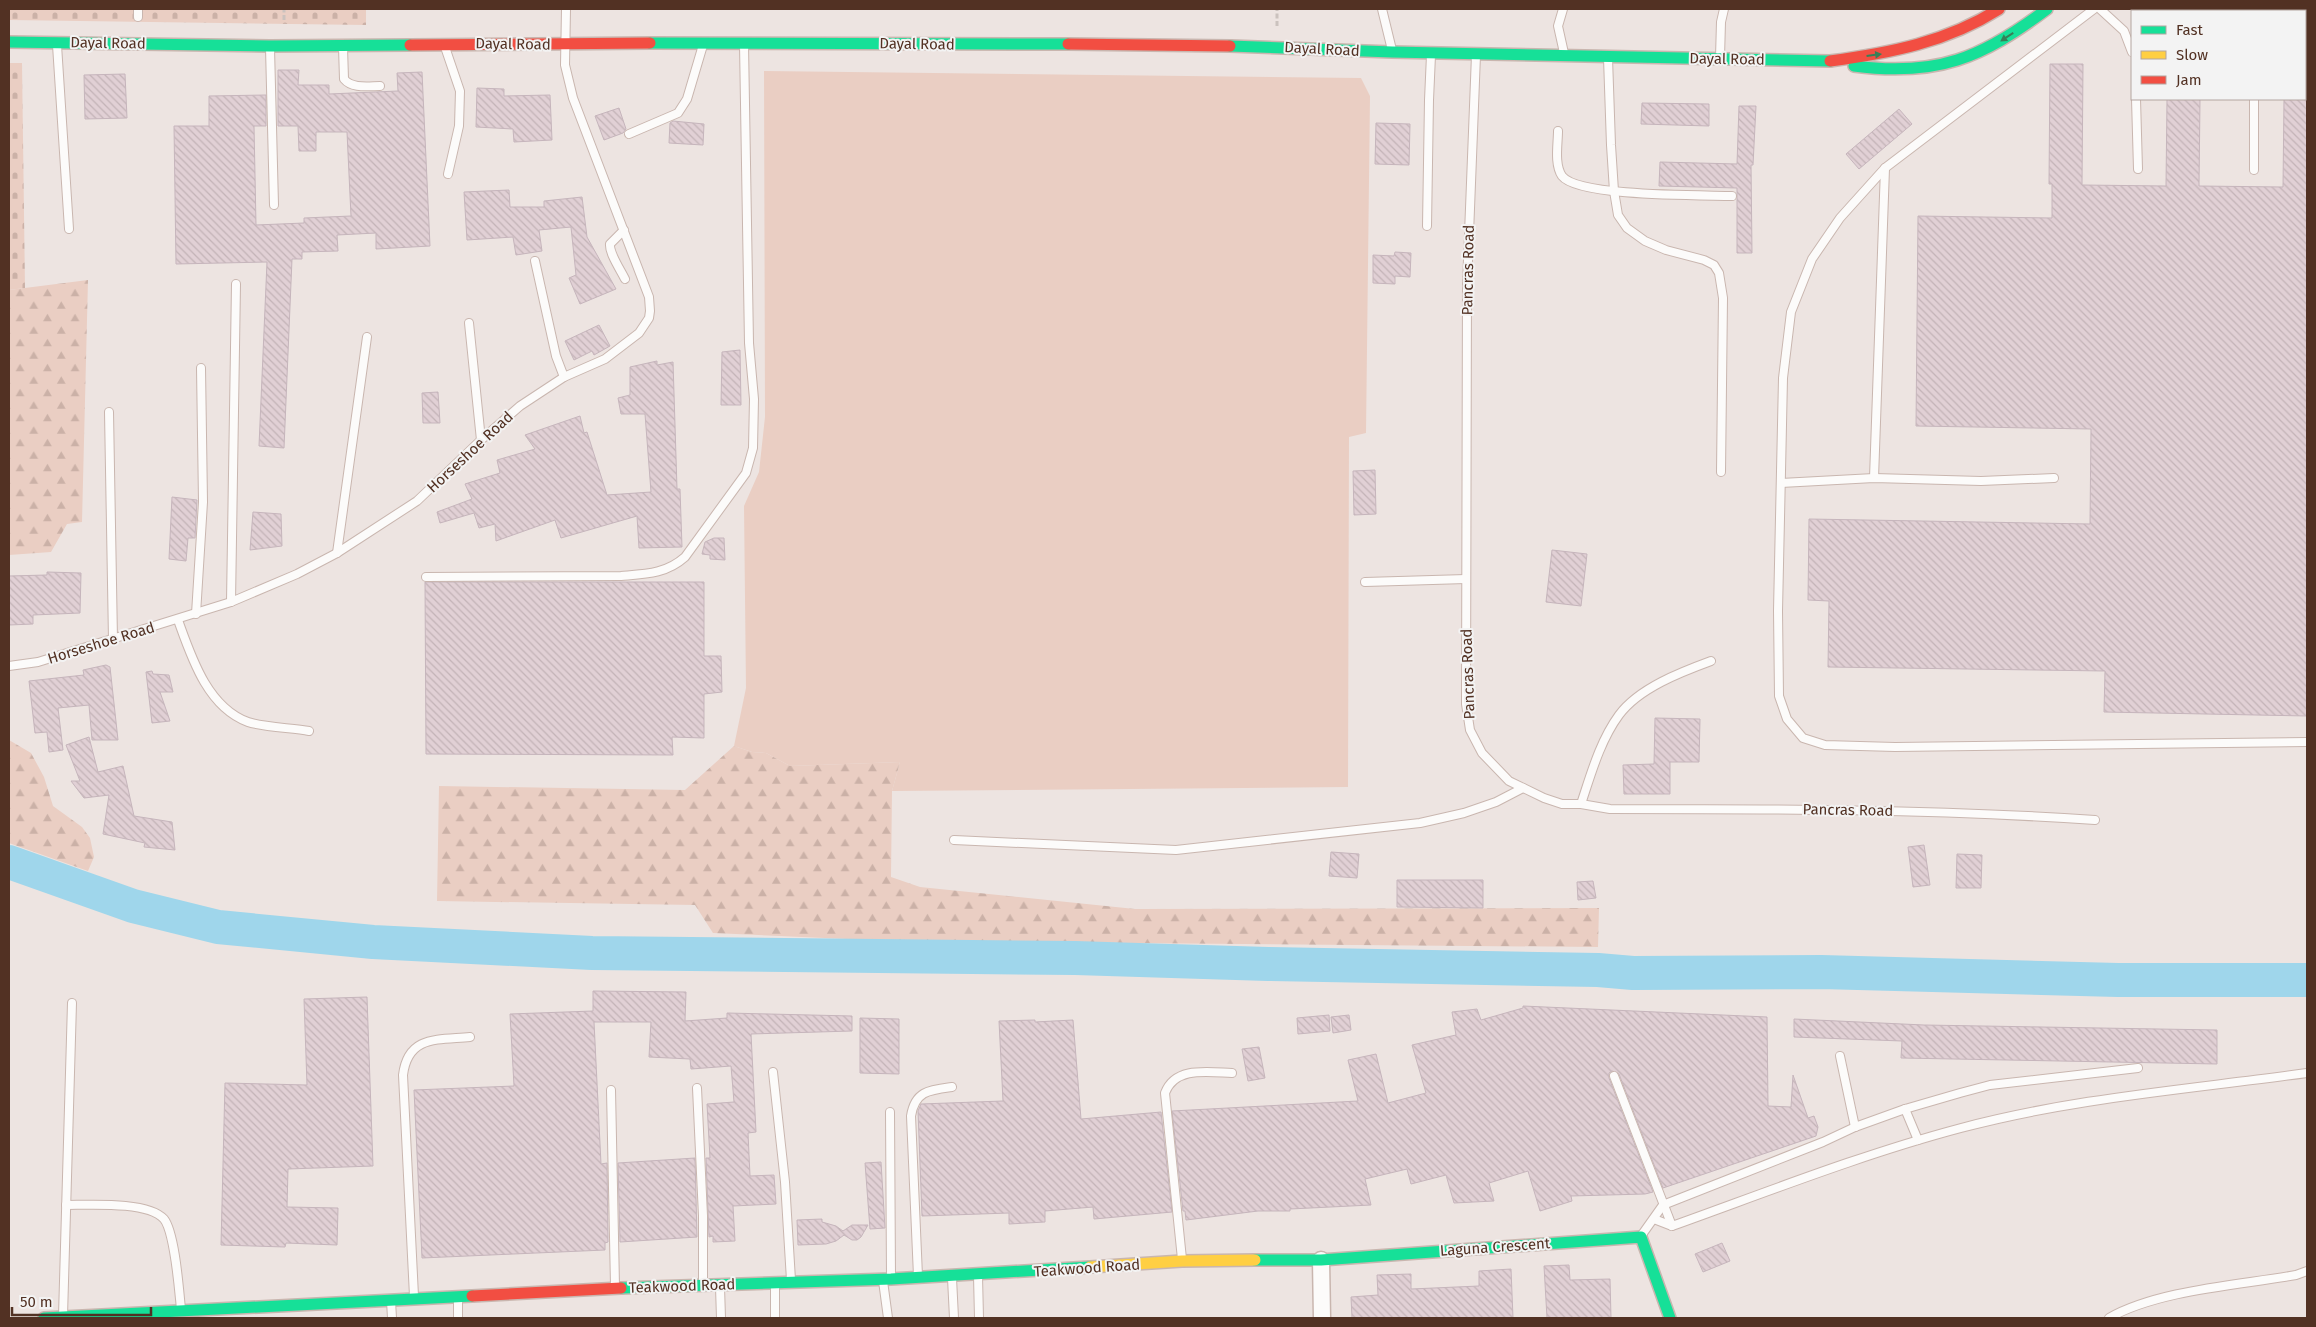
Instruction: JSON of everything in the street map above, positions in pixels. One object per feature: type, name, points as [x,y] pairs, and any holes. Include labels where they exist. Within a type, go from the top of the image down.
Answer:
[{"type":"street","name":"Dayal Road","points":[[9,42],[270,46],[444,43],[744,42],[1277,46],[1392,52],[1476,52],[1720,60],[1826,61],[1885,54],[1925,44],[1955,34],[1984,20],[1998,9]]},
{"type":"street","name":"Dayal Road","points":[[1826,61],[1869,69],[1912,70],[1950,64],[1977,56],[2008,37],[2047,9]]},
{"type":"street","name":"Laguna Crescent","points":[[1321,1260],[1641,1237]]},
{"type":"street","points":[[1641,1237],[1670,1318]]},
{"type":"street","name":"Teakwood Road","points":[[44,1318],[181,1315],[391,1299],[615,1288],[918,1278],[1182,1261],[1321,1260]]},
{"type":"street","points":[[1321,1260],[1322,1318]]},
{"type":"lane","name":"Horseshoe Road","points":[[9,666],[38,662],[231,602],[270,586],[337,553],[417,501],[520,406],[564,377],[606,359],[639,333],[650,311],[649,297],[573,98],[564,64],[566,9]]},
{"type":"lane","points":[[1382,9],[1392,52]]},
{"type":"lane","points":[[1563,9],[1558,26],[1564,55]]},
{"type":"lane","points":[[1720,60],[1724,9]]},
{"type":"lane","points":[[2094,9],[1885,168],[1840,218],[1812,259],[1791,312],[1783,378],[1779,696],[1787,719],[1803,738],[1825,745],[1895,747],[2307,742]]},
{"type":"lane","points":[[2100,9],[2124,31],[2131,49]]},
{"type":"lane","points":[[2236,9],[2255,10]]},
{"type":"lane","points":[[630,134],[678,113],[687,99],[704,42]]},
{"type":"lane","points":[[426,577],[621,576],[651,573],[674,567],[685,557],[746,473],[753,448],[754,399],[749,343],[744,42]]},
{"type":"lane","points":[[57,43],[69,229]]},
{"type":"lane","points":[[444,43],[460,91],[459,126],[448,174]]},
{"type":"lane","points":[[342,45],[344,79],[347,83],[352,85],[380,86]]},
{"type":"lane","points":[[270,46],[274,205]]},
{"type":"lane","name":"Pancras Road","points":[[1476,52],[1467,285],[1466,704],[1470,730],[1482,753],[1509,781],[1562,804],[1581,804],[1610,809],[1844,809],[2095,820]]},
{"type":"lane","points":[[1427,226],[1429,100],[1432,53]]},
{"type":"lane","points":[[1608,55],[1614,191],[1618,215],[1634,235],[1666,250],[1704,260],[1714,265],[1720,273],[1723,298],[1721,472]]},
{"type":"lane","points":[[2136,100],[2138,169]]},
{"type":"lane","points":[[2254,100],[2254,170]]},
{"type":"lane","points":[[1558,131],[1557,156],[1563,176],[1576,185],[1614,191],[1732,196]]},
{"type":"lane","points":[[1874,478],[1885,168]]},
{"type":"lane","points":[[624,230],[610,244],[609,251],[616,260],[624,279]]},
{"type":"lane","points":[[535,260],[556,356],[564,377]]},
{"type":"lane","points":[[231,602],[236,284]]},
{"type":"lane","points":[[469,323],[481,440]]},
{"type":"lane","points":[[337,553],[368,337]]},
{"type":"lane","points":[[196,614],[203,502],[201,368]]},
{"type":"lane","points":[[109,412],[113,640]]},
{"type":"lane","points":[[1781,483],[1874,478],[1981,481],[2054,478]]},
{"type":"lane","points":[[1365,582],[1466,579]]},
{"type":"lane","points":[[178,620],[196,669],[206,686],[232,712],[247,722],[310,731]]},
{"type":"lane","points":[[1581,804],[1598,756],[1620,715],[1632,702],[1675,674],[1711,661]]},
{"type":"lane","points":[[954,840],[1176,850],[1420,823],[1464,814],[1496,802],[1523,788]]},
{"type":"lane","points":[[63,1318],[72,1003]]},
{"type":"lane","points":[[414,1298],[405,1064],[412,1050],[428,1040],[470,1037]]},
{"type":"lane","points":[[1840,1056],[1855,1128]]},
{"type":"lane","points":[[1641,1237],[1662,1205],[1906,1109],[1990,1085],[2138,1068]]},
{"type":"lane","points":[[773,1072],[785,1182],[791,1282]]},
{"type":"lane","points":[[1182,1261],[1165,1093],[1168,1084],[1176,1076],[1196,1072],[1232,1073]]},
{"type":"lane","points":[[1654,1219],[1672,1226],[1895,1146],[1998,1120],[2091,1103],[2307,1073]]},
{"type":"lane","points":[[1614,1076],[1635,1128],[1662,1205],[1672,1226]]},
{"type":"lane","points":[[918,1278],[912,1126],[913,1105],[917,1098],[930,1090],[952,1086]]},
{"type":"lane","points":[[697,1088],[703,1216],[703,1286]]},
{"type":"lane","points":[[611,1090],[615,1288]]},
{"type":"lane","points":[[1906,1109],[1918,1140]]},
{"type":"lane","points":[[888,1318],[886,1279],[890,1112]]},
{"type":"lane","points":[[66,1205],[106,1205],[141,1209],[156,1213],[163,1218],[168,1226],[175,1257],[181,1315]]},
{"type":"lane","points":[[2109,1318],[2140,1304],[2181,1294],[2296,1275],[2307,1271]]},
{"type":"lane","points":[[978,1274],[979,1318]]},
{"type":"lane","points":[[952,1276],[954,1318]]},
{"type":"lane","points":[[775,1283],[775,1318]]},
{"type":"lane","points":[[720,1285],[721,1318]]},
{"type":"lane","points":[[458,1297],[458,1318]]},
{"type":"lane","points":[[391,1299],[392,1318]]},
{"type":"path","points":[[284,9],[284,20]]},
{"type":"green space","points":[[9,9],[366,9],[366,25],[9,20]]},
{"type":"green space","points":[[9,63],[22,63],[25,288],[9,290]]},
{"type":"green space","points":[[764,71],[1361,78],[1370,96],[1366,433],[1349,437],[1348,787],[892,791],[900,762],[790,766],[766,753],[752,752],[734,746],[746,688],[744,506],[759,472],[765,417]]},
{"type":"green space","points":[[88,280],[82,522],[67,524],[51,552],[9,555],[9,290]]},
{"type":"green space","points":[[9,740],[31,753],[44,777],[53,806],[82,827],[90,838],[94,857],[88,871],[9,843]]},
{"type":"green space","points":[[734,746],[752,752],[766,753],[790,766],[900,762],[892,791],[891,877],[920,887],[1135,909],[1599,908],[1598,947],[893,941],[713,933],[695,905],[437,901],[439,786],[685,790]]},
{"type":"building","points":[[2050,64],[2083,64],[2082,185],[2166,186],[2167,100],[2200,100],[2199,186],[2283,187],[2284,100],[2307,99],[2307,716],[2104,712],[2105,671],[1828,667],[1829,601],[1808,600],[1809,519],[2090,524],[2091,429],[1916,426],[1918,216],[2052,218],[2052,184],[2049,184]]},
{"type":"building","points":[[278,70],[299,70],[298,85],[329,85],[329,94],[398,91],[397,73],[422,72],[430,246],[376,249],[376,233],[337,235],[338,251],[302,252],[302,259],[292,259],[284,448],[259,446],[267,262],[176,264],[174,126],[209,126],[209,96],[266,95],[266,126],[254,126],[256,225],[304,223],[304,218],[351,216],[347,132],[316,132],[316,151],[299,151],[298,126],[278,126]]},
{"type":"building","points":[[125,74],[127,118],[85,119],[84,75]]},
{"type":"building","points":[[477,88],[504,89],[504,96],[550,95],[552,140],[514,142],[513,129],[476,127]]},
{"type":"building","points":[[1642,103],[1709,104],[1709,126],[1641,124]]},
{"type":"building","points":[[1739,106],[1756,106],[1753,165],[1751,165],[1752,253],[1737,253],[1737,188],[1659,186],[1660,162],[1737,164]]},
{"type":"building","points":[[619,108],[626,129],[623,133],[604,140],[595,116]]},
{"type":"building","points":[[1899,109],[1912,124],[1859,169],[1846,154]]},
{"type":"building","points":[[673,121],[704,124],[703,145],[669,143],[670,123]]},
{"type":"building","points":[[1376,123],[1410,124],[1409,165],[1375,164]]},
{"type":"building","points":[[509,190],[510,207],[544,207],[544,201],[582,197],[587,237],[616,289],[580,304],[569,278],[576,275],[571,227],[539,230],[542,251],[516,255],[513,237],[467,240],[464,192]]},
{"type":"building","points":[[1395,252],[1411,253],[1410,277],[1395,276],[1395,284],[1373,283],[1373,255],[1394,256]]},
{"type":"building","points":[[599,325],[610,346],[594,355],[592,351],[574,360],[565,341]]},
{"type":"building","points":[[740,350],[741,405],[721,405],[722,352]]},
{"type":"building","points":[[657,361],[657,365],[673,362],[677,489],[680,489],[682,547],[639,548],[637,516],[561,538],[555,520],[496,541],[495,524],[479,528],[474,513],[440,523],[437,512],[472,499],[465,484],[500,473],[497,460],[535,449],[525,435],[580,416],[584,433],[587,432],[607,495],[651,492],[645,414],[621,414],[618,398],[630,395],[630,367]]},
{"type":"building","points":[[438,392],[440,423],[423,423],[422,393]]},
{"type":"building","points":[[1375,470],[1376,514],[1354,515],[1353,471]]},
{"type":"building","points":[[172,497],[197,500],[195,538],[188,538],[186,561],[169,559]]},
{"type":"building","points":[[253,512],[281,514],[282,546],[250,550]]},
{"type":"building","points":[[714,538],[724,538],[725,560],[710,559],[710,555],[702,554],[705,542]]},
{"type":"building","points":[[1552,550],[1587,554],[1581,606],[1546,602]]},
{"type":"building","points":[[47,572],[81,573],[80,613],[33,615],[33,624],[9,625],[9,576],[47,575]]},
{"type":"building","points":[[425,582],[704,582],[704,656],[721,656],[722,692],[704,694],[704,738],[672,737],[673,755],[426,754]]},
{"type":"building","points":[[106,665],[110,667],[118,740],[92,740],[89,705],[58,708],[63,750],[49,752],[47,732],[35,733],[29,681],[84,675],[83,670]]},
{"type":"building","points":[[152,671],[153,674],[169,675],[173,692],[160,692],[170,721],[152,723],[146,672]]},
{"type":"building","points":[[1655,718],[1700,719],[1699,762],[1670,762],[1670,794],[1624,794],[1623,765],[1654,764]]},
{"type":"building","points":[[89,737],[98,772],[123,766],[134,816],[172,822],[175,850],[144,847],[145,843],[103,834],[109,795],[84,798],[71,781],[80,781],[66,745]]},
{"type":"building","points":[[1924,845],[1930,885],[1913,887],[1908,847]]},
{"type":"building","points":[[1331,852],[1359,854],[1357,878],[1329,876]]},
{"type":"building","points":[[1957,854],[1982,855],[1981,888],[1956,888]]},
{"type":"building","points":[[1397,880],[1483,880],[1483,908],[1397,907]]},
{"type":"building","points":[[1593,881],[1596,898],[1578,900],[1577,882]]},
{"type":"building","points":[[593,991],[686,992],[685,1021],[727,1018],[727,1013],[852,1016],[852,1031],[751,1034],[756,1132],[748,1133],[750,1176],[774,1175],[776,1204],[733,1206],[735,1241],[713,1242],[713,1236],[709,1237],[706,1158],[710,1158],[707,1104],[734,1102],[731,1066],[691,1069],[690,1059],[649,1057],[651,1022],[594,1022],[601,1164],[607,1163],[608,1242],[605,1243],[605,1250],[422,1258],[414,1090],[514,1086],[510,1014],[593,1011]]},
{"type":"building","points":[[367,997],[373,1166],[288,1169],[287,1207],[338,1208],[337,1245],[286,1243],[285,1247],[221,1245],[225,1083],[307,1085],[304,999]]},
{"type":"building","points":[[1523,1006],[1767,1017],[1768,1106],[1791,1107],[1793,1075],[1808,1118],[1814,1116],[1818,1127],[1816,1136],[1663,1188],[1619,1074],[1612,1071],[1609,1073],[1609,1078],[1653,1192],[1645,1194],[1571,1196],[1572,1201],[1540,1211],[1528,1171],[1489,1183],[1494,1201],[1454,1203],[1446,1175],[1411,1184],[1407,1169],[1365,1179],[1371,1205],[1290,1209],[1290,1211],[1258,1211],[1186,1220],[1185,1211],[1183,1211],[1172,1111],[1358,1101],[1348,1060],[1376,1054],[1388,1103],[1426,1093],[1412,1045],[1456,1035],[1452,1012],[1477,1009],[1481,1020],[1523,1008]]},
{"type":"building","points":[[1329,1015],[1330,1031],[1298,1034],[1297,1018]]},
{"type":"building","points":[[1349,1015],[1351,1030],[1333,1033],[1331,1017]]},
{"type":"building","points":[[860,1018],[899,1019],[899,1074],[860,1073]]},
{"type":"building","points":[[1794,1019],[1924,1025],[2217,1030],[2217,1064],[1901,1058],[1902,1041],[1794,1037]]},
{"type":"building","points":[[1035,1020],[1035,1022],[1073,1020],[1081,1119],[1161,1112],[1172,1212],[1094,1219],[1093,1207],[1045,1211],[1045,1222],[1009,1224],[1009,1213],[922,1216],[918,1111],[921,1104],[1003,1101],[999,1021]]},
{"type":"building","points":[[1259,1047],[1265,1078],[1248,1081],[1242,1049]]},
{"type":"building","points":[[695,1158],[697,1237],[620,1242],[618,1163]]},
{"type":"building","points":[[881,1162],[885,1228],[870,1229],[865,1163]]},
{"type":"building","points":[[822,1219],[822,1222],[836,1226],[843,1231],[852,1225],[868,1225],[857,1240],[852,1240],[844,1235],[836,1241],[826,1244],[798,1245],[797,1220]]},
{"type":"building","points":[[1722,1243],[1730,1261],[1703,1272],[1695,1254]]},
{"type":"building","points":[[1569,1265],[1570,1280],[1610,1279],[1611,1318],[1547,1318],[1544,1266]]},
{"type":"building","points":[[1511,1269],[1513,1318],[1352,1318],[1351,1297],[1378,1295],[1377,1275],[1411,1274],[1411,1289],[1479,1286],[1479,1271]]},
{"type":"waterway","points":[[9,862],[133,906],[218,927],[373,942],[592,953],[1075,958],[1268,964],[1598,970],[1633,973],[1821,972],[2118,980],[2307,980]]},
{"type":"traffic: fast","points":[[1854,66],[1910,69],[1934,66],[1957,60],[2001,40],[2047,9]]},
{"type":"traffic: fast","points":[[9,42],[270,46],[410,45]]},
{"type":"traffic: fast","points":[[650,43],[1068,44]]},
{"type":"traffic: fast","points":[[1230,46],[1392,52],[1830,61]]},
{"type":"traffic: fast","points":[[1255,1260],[1321,1260],[1641,1237],[1670,1318]]},
{"type":"traffic: fast","points":[[621,1288],[891,1279],[1090,1267]]},
{"type":"traffic: fast","points":[[44,1318],[472,1296]]},
{"type":"traffic: slow","points":[[1090,1267],[1182,1261],[1255,1260]]},
{"type":"traffic: jam","points":[[1830,61],[1896,50],[1938,38],[1959,30],[1999,9]]},
{"type":"traffic: jam","points":[[410,45],[650,43]]},
{"type":"traffic: jam","points":[[1068,44],[1230,46]]},
{"type":"traffic: jam","points":[[472,1296],[621,1288]]}]
